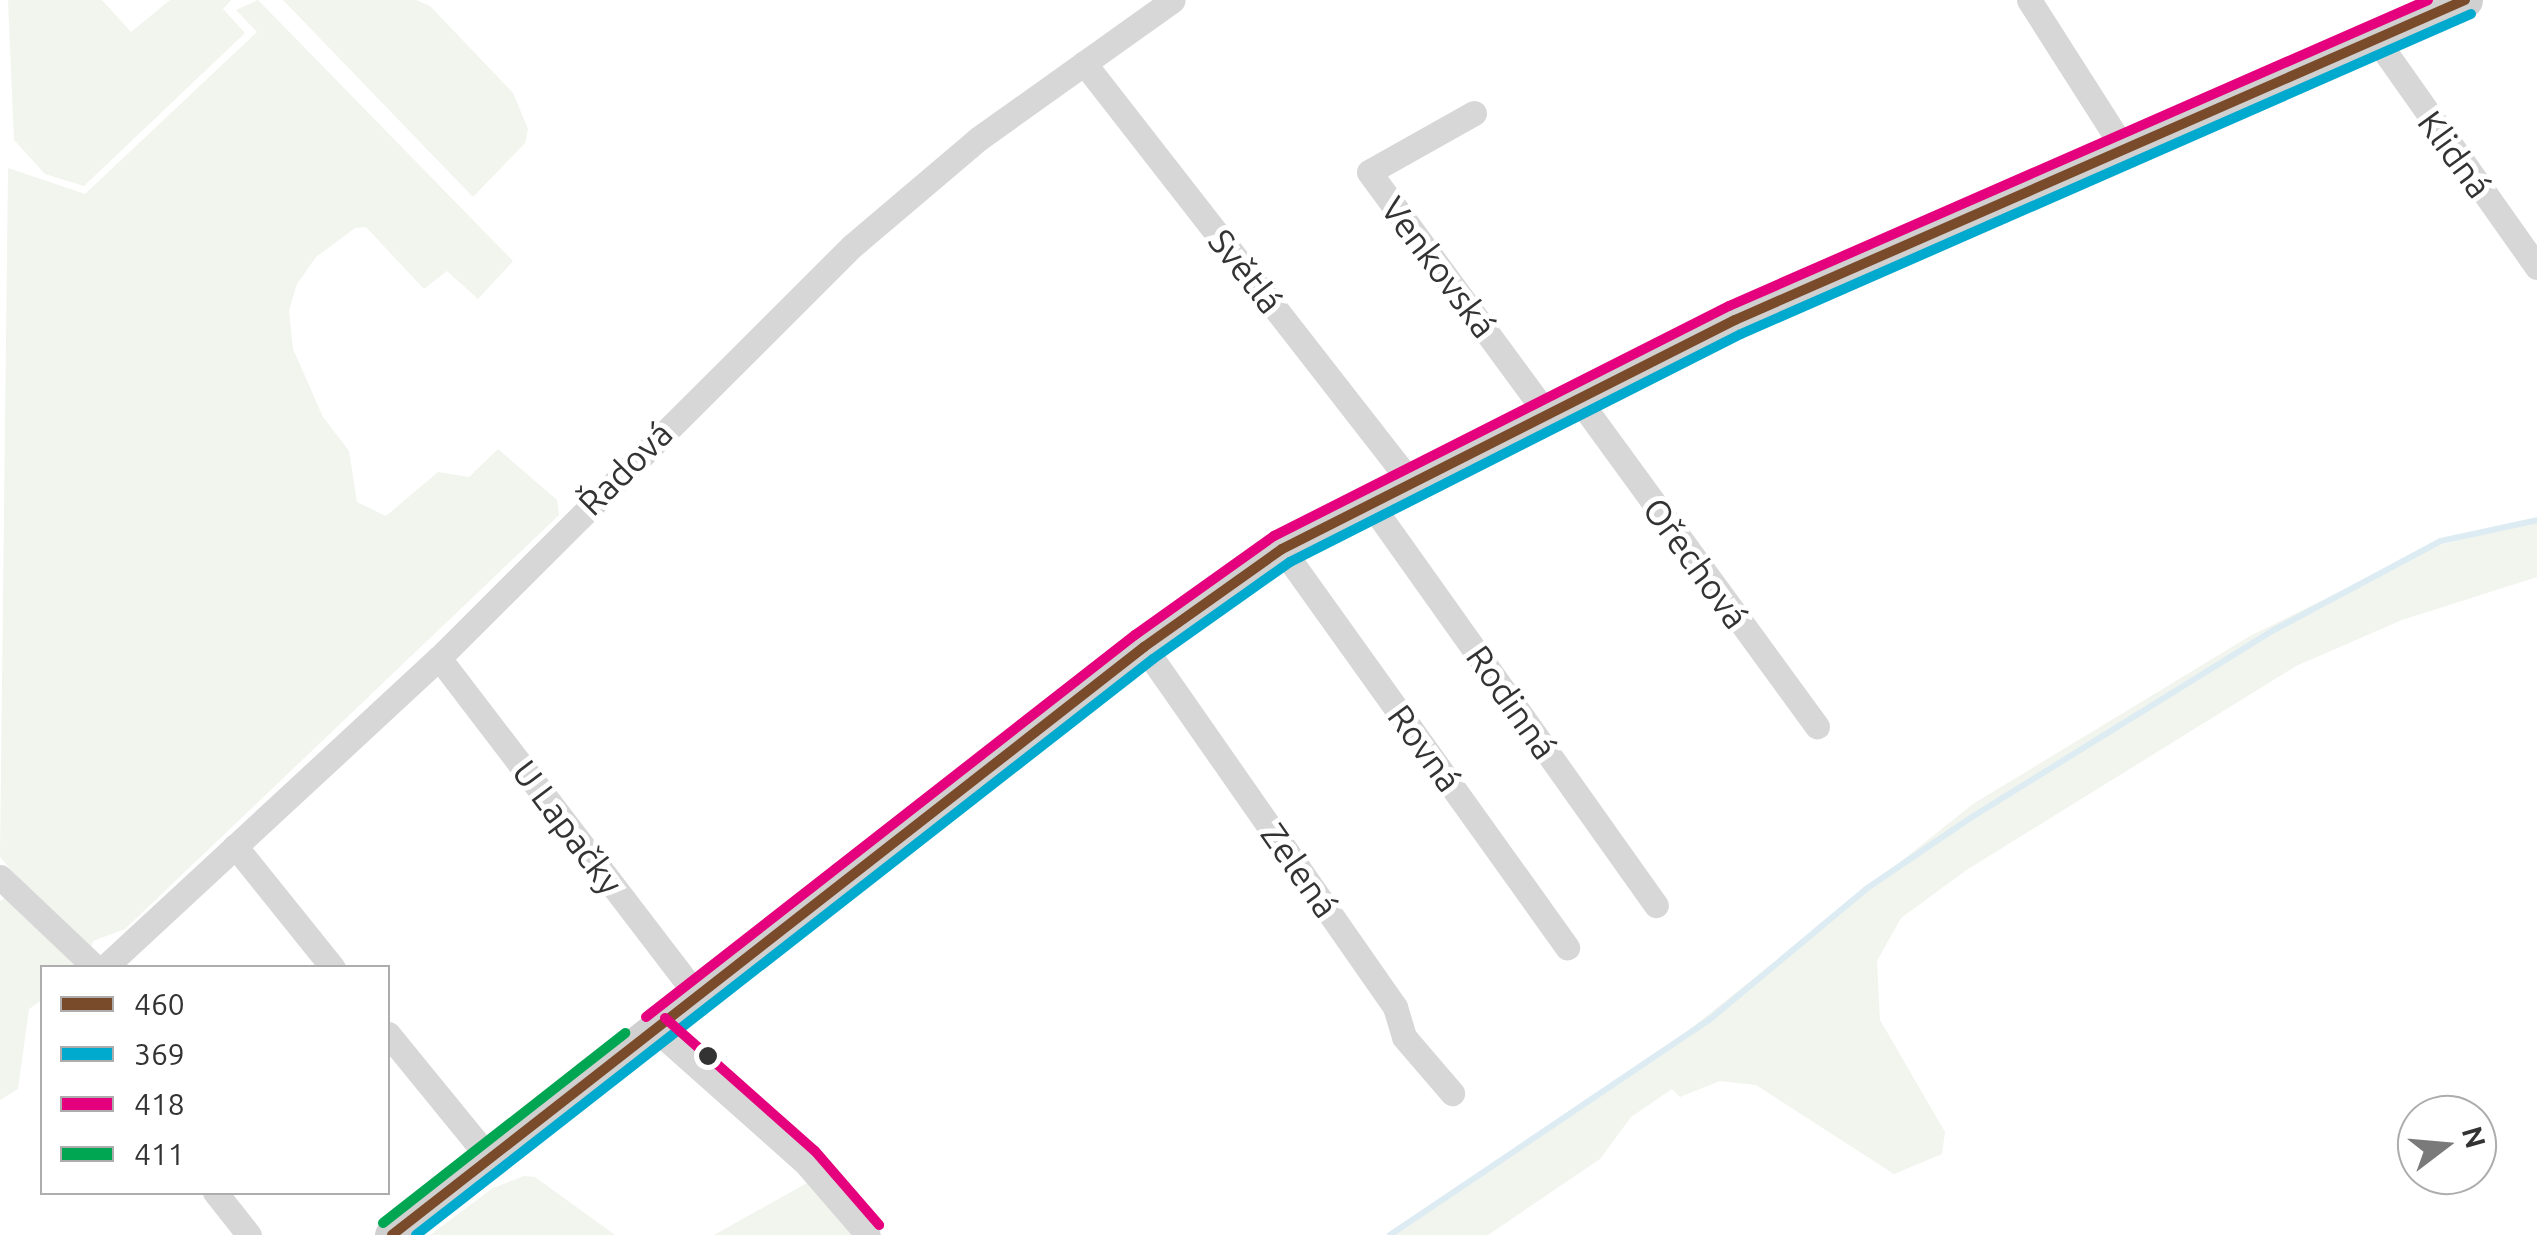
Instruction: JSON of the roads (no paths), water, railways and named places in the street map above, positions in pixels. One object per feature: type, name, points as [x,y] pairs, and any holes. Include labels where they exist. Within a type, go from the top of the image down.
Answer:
[{"type":"main road","points":[[392,1235],[1144,647],[1282,548],[1368,500],[1560,404],[2465,0]]},
{"type":"street","name":"Řadová","points":[[103,965],[439,658],[852,246],[978,139],[1174,0]]},
{"type":"street","points":[[2029,0],[2124,149]]},
{"type":"street","name":"Klidná","points":[[2376,39],[2537,267]]},
{"type":"street","name":"Světlá","points":[[1084,63],[1408,480]]},
{"type":"street","name":"Venkovská","points":[[1474,113],[1368,172],[1560,404]]},
{"type":"street","name":"Ořechová","points":[[1560,404],[1817,727]]},
{"type":"street","name":"Rodinná","points":[[1368,500],[1656,905]]},
{"type":"street","name":"Rovná","points":[[1282,548],[1567,947]]},
{"type":"street","name":"Zelená","points":[[1144,647],[1396,1007],[1404,1037],[1452,1093]]},
{"type":"street","name":"U Lapačky","points":[[439,658],[697,996]]},
{"type":"street","points":[[235,846],[332,965]]},
{"type":"street","points":[[0,877],[97,965]]},
{"type":"street","points":[[654,1029],[805,1162],[868,1235]]},
{"type":"street","points":[[390,1036],[490,1159]]},
{"type":"street","points":[[217,1195],[250,1235]]},
{"type":"waterway","points":[[1390,1235],[1709,1020],[1866,889],[1972,817],[2274,630],[2441,541],[2537,520]]}]
